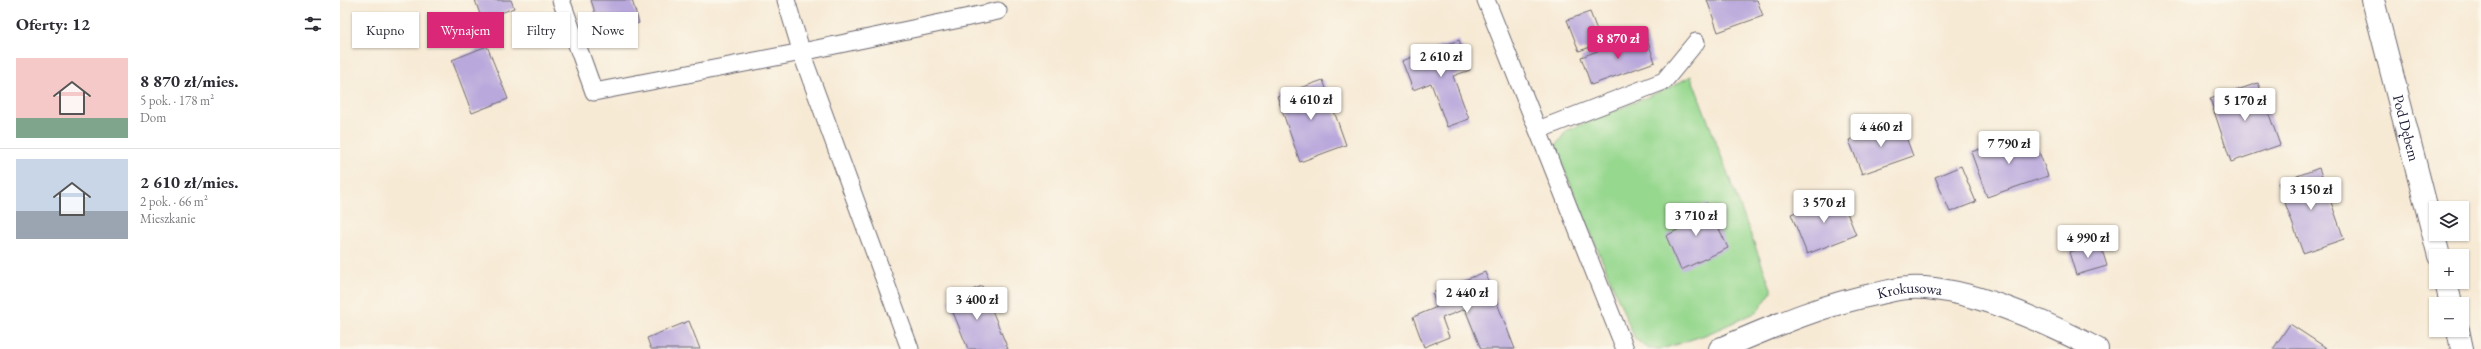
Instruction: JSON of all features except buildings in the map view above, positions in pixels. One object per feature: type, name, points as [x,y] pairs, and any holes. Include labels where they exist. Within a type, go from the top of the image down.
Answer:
[{"type":"street","name":"Pod Dębem","points":[[2373,0],[2437,249]]},
{"type":"street","name":"Krokusowa","points":[[1720,349],[1798,315],[1841,301],[1909,288],[1962,292],[2064,331],[2097,349]]},
{"type":"street","points":[[2459,337],[2462,349]]},
{"type":"lane","points":[[561,0],[594,92],[802,52],[998,11]]},
{"type":"lane","points":[[786,0],[802,52],[910,349]]},
{"type":"lane","points":[[1486,0],[1625,349]]},
{"type":"lane","points":[[1538,130],[1664,81],[1696,42]]},
{"type":"green space","points":[[1691,76],[1772,291],[1757,312],[1705,335],[1662,349],[1649,349],[1635,339],[1555,147],[1566,131],[1671,87]]}]
